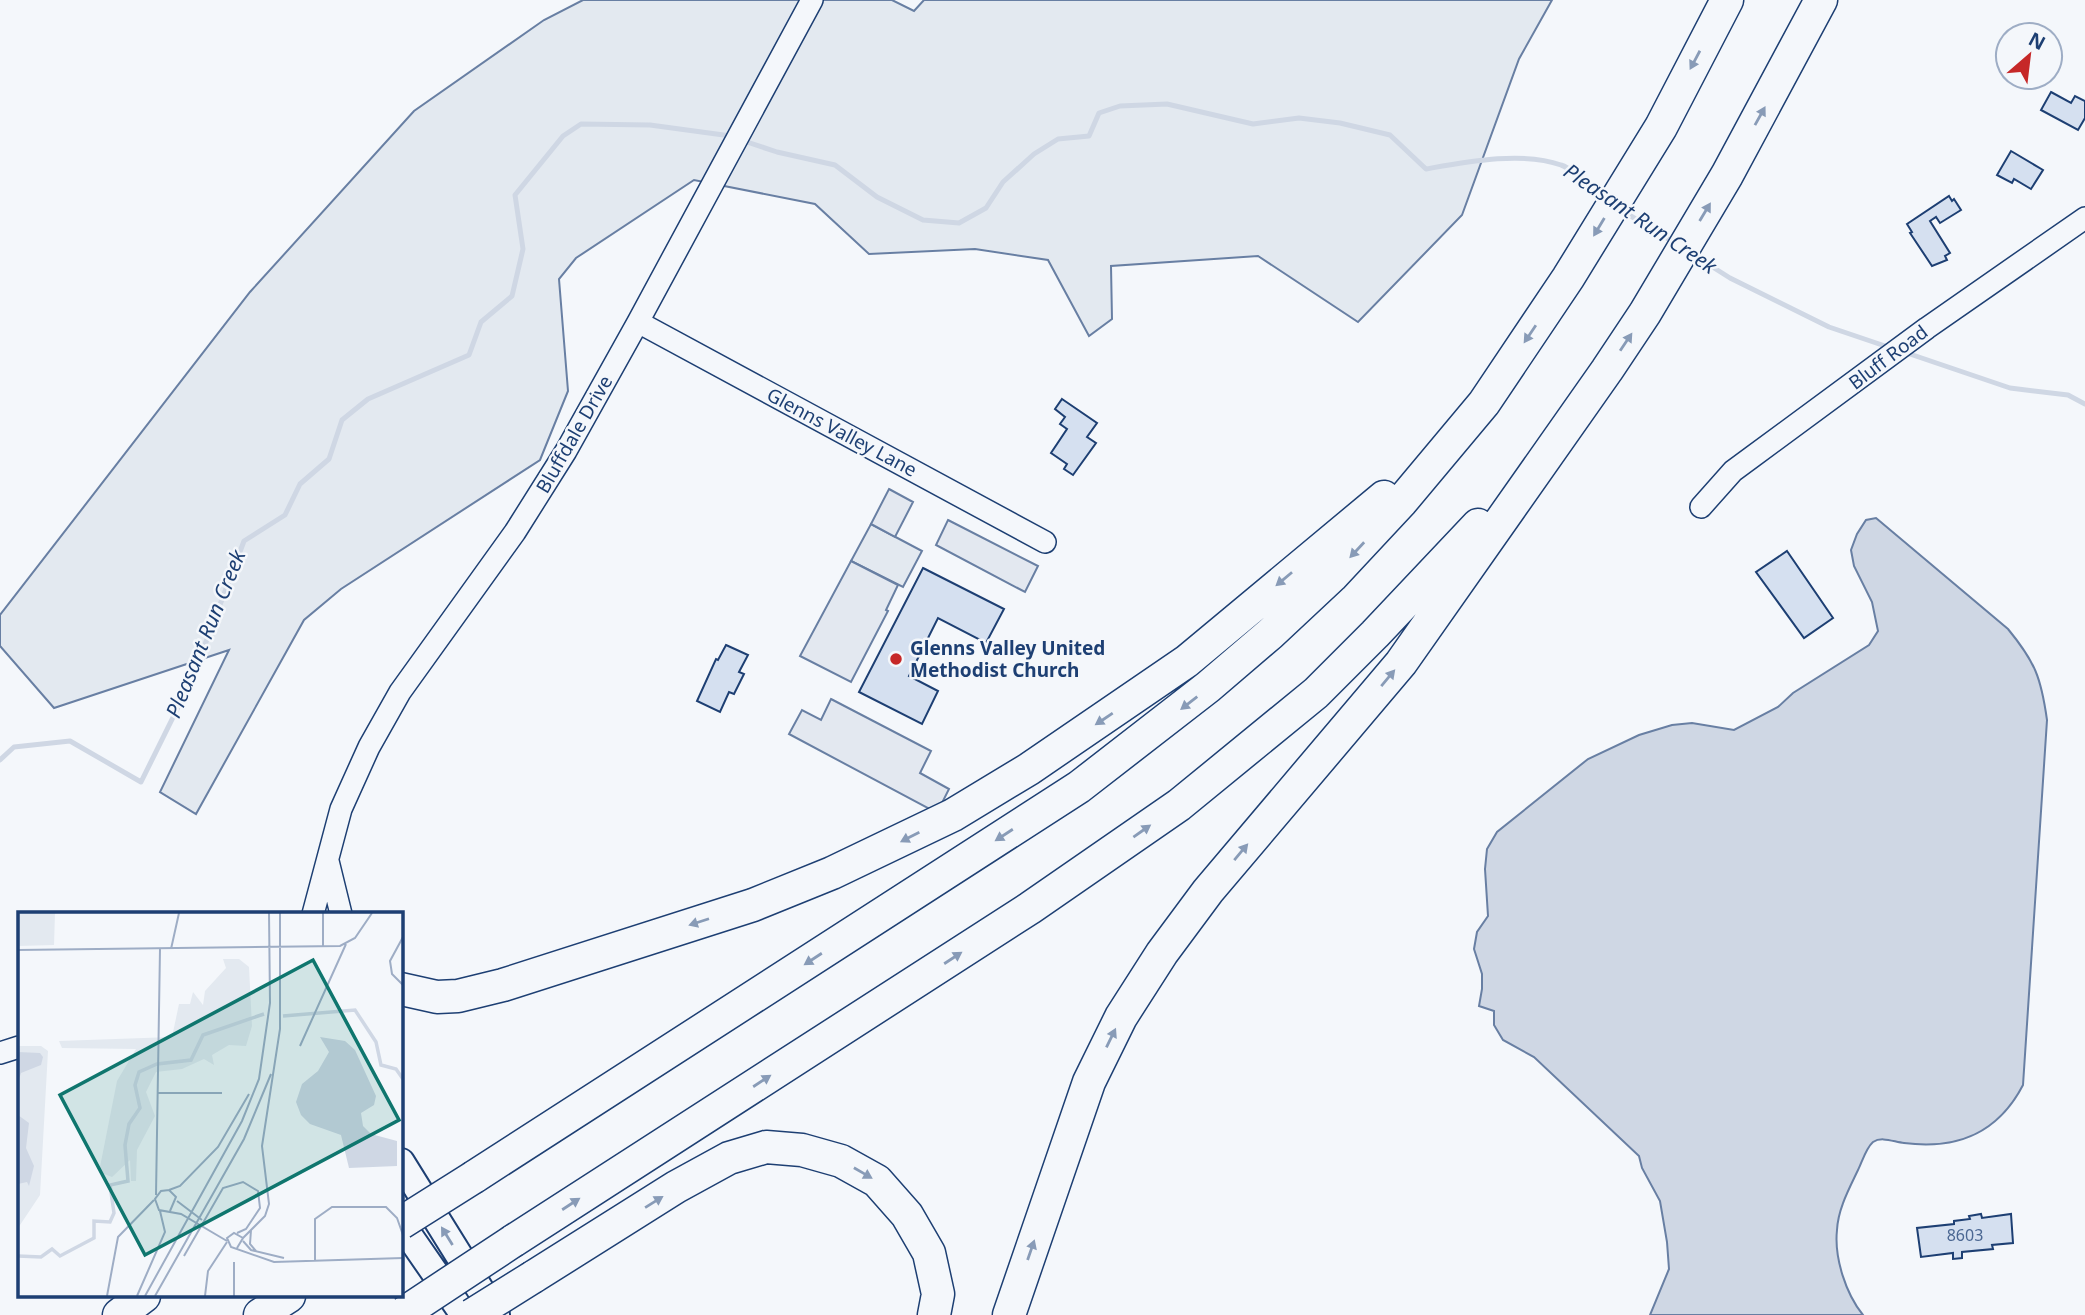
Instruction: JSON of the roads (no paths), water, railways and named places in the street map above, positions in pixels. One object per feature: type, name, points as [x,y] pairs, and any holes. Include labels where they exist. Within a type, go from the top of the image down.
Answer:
[{"type":"highway","points":[[402,1222],[1079,786],[1218,679],[1324,584],[1402,501],[1484,403],[1569,278],[1661,127],[1727,0]]},
{"type":"highway","points":[[1009,1315],[1089,1082],[1121,1017],[1162,953],[1208,891],[1401,663],[1607,370],[1645,313],[1727,175],[1821,0]]},
{"type":"highway","points":[[402,1314],[1030,908],[1179,805],[1316,692],[1419,588],[1491,512],[1607,370]]},
{"type":"highway","points":[[402,989],[437,997],[458,996],[503,985],[752,905],[832,873],[953,815],[1029,769],[1187,660],[1450,443]]},
{"type":"highway","points":[[472,1315],[729,1158],[765,1147],[802,1150],[841,1161],[877,1181],[907,1215],[929,1253],[938,1294],[934,1315]]},
{"type":"highway","points":[[119,1315],[141,1298]]},
{"type":"highway","points":[[260,1315],[286,1298]]},
{"type":"main road","points":[[402,1164],[496,1315]]},
{"type":"main road","points":[[402,1224],[464,1315]]},
{"type":"street","name":"Bluffdale Drive","points":[[314,912],[341,809],[369,747],[438,636],[515,532],[566,451],[812,0]]},
{"type":"street","name":"Bluff Road","points":[[1700,507],[1734,471],[1927,328],[2085,218]]},
{"type":"street","name":"Glenns Valley Lane","points":[[638,323],[1045,542]]},
{"type":"street","name":"Bluffdale Drive","points":[[328,859],[341,912]]},
{"type":"street","points":[[0,1053],[18,1047]]},
{"type":"waterway","name":"Pleasant Run Creek","points":[[744,141],[777,152],[835,165],[877,197],[923,220],[959,223],[986,208],[1003,182],[1034,154],[1058,139],[1089,136],[1099,113],[1120,106],[1167,104],[1253,124],[1299,118],[1340,123],[1390,135],[1426,169],[1494,159],[1546,161],[1572,171],[1603,199]]},
{"type":"waterway","name":"Pleasant Run Creek","points":[[0,760],[14,747],[70,741],[141,782],[192,679],[244,541],[285,515],[300,484],[329,459],[342,420],[368,399],[469,355],[481,322],[512,296],[523,249],[515,195],[563,136],[581,124],[650,125],[731,136]]},
{"type":"waterway","name":"Pleasant Run Creek","points":[[1621,210],[1675,243]]},
{"type":"waterway","name":"Pleasant Run Creek","points":[[1692,254],[1730,278],[1829,327],[1891,348]]},
{"type":"waterway","name":"Pleasant Run Creek","points":[[1904,352],[2010,388],[2068,395],[2085,404]]},
{"type":"place","name":"Glenns Valley United Methodist Church","points":[[896,659]]}]
